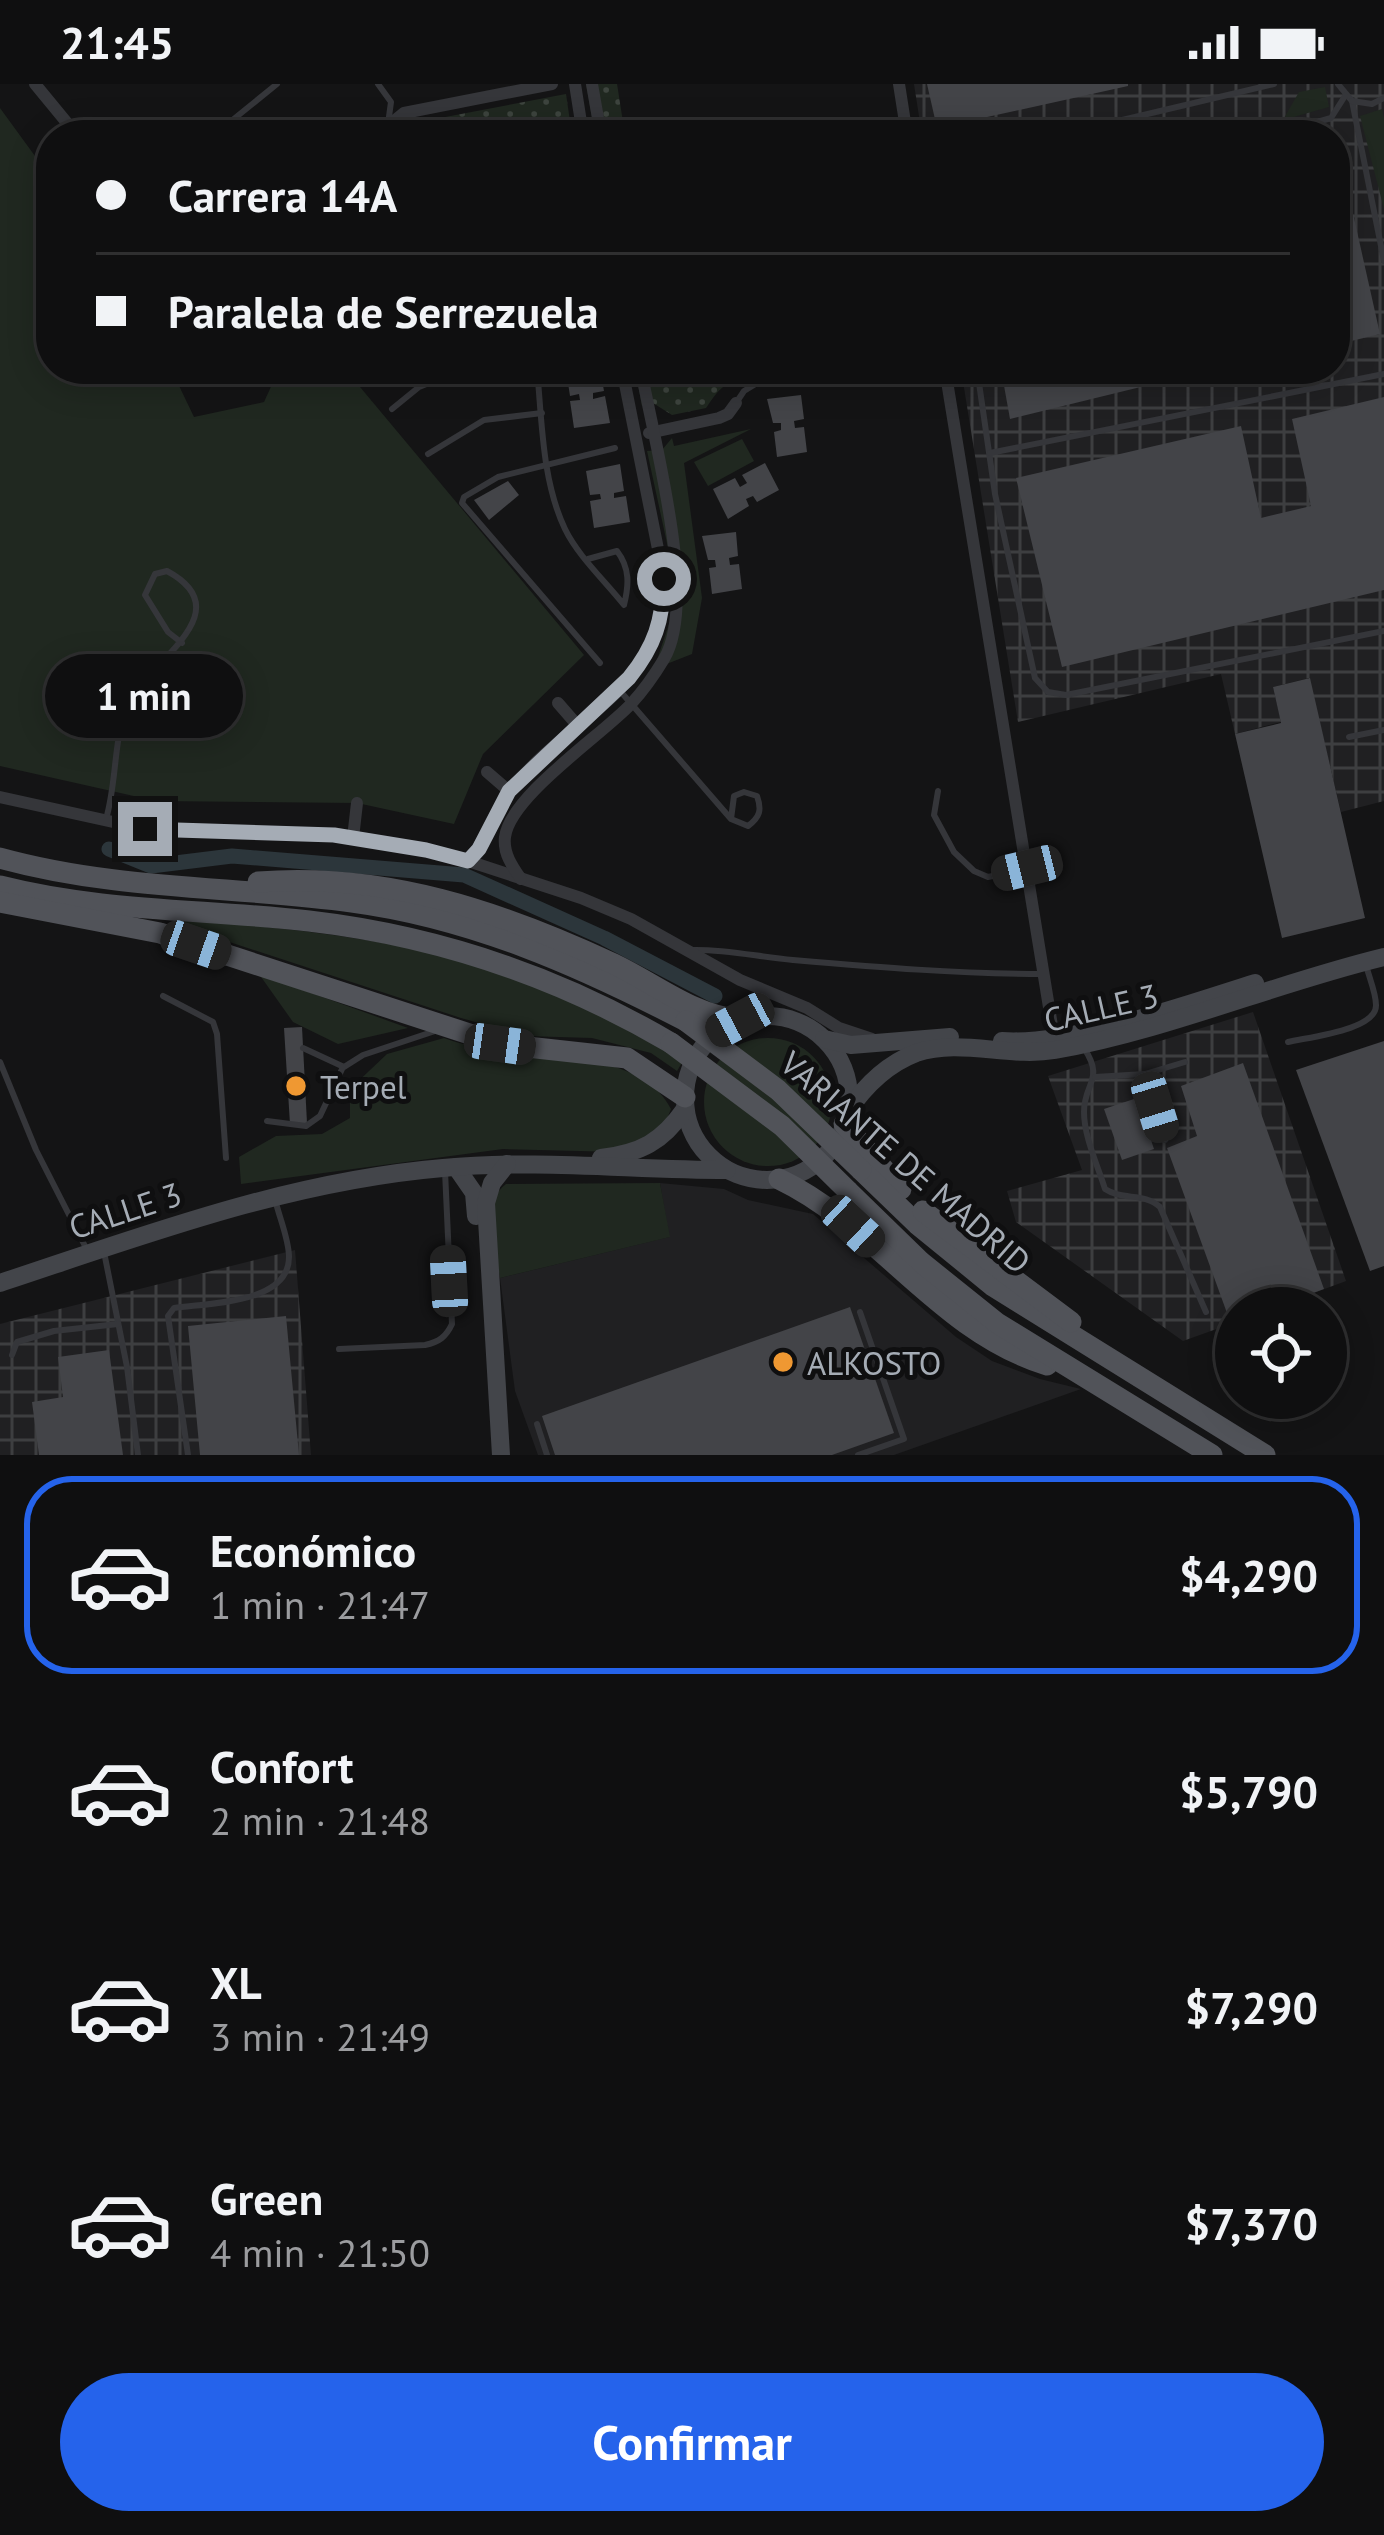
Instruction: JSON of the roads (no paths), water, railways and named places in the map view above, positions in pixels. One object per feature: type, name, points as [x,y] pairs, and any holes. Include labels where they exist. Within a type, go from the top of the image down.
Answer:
[{"type":"main road","name":"VARIANTE DE MADRID","points":[[0,858],[108,882],[339,900],[434,918],[552,956],[686,1021],[778,1090],[942,1246],[993,1286],[1265,1455]]},
{"type":"main road","points":[[206,891],[261,881],[338,880],[423,894],[519,923],[622,968],[695,1009],[740,1020],[782,1017],[811,1028],[824,1039],[845,1073],[846,1118],[833,1146],[815,1164],[778,1179],[761,1180],[727,1170],[699,1144],[685,1103],[689,1072],[700,1050],[740,1020]]},
{"type":"main road","name":"VARIANTE DE MADRID","points":[[0,886],[109,906],[303,920],[402,935],[544,979],[589,999],[670,1043],[746,1096],[958,1293],[997,1323],[1212,1455]]},
{"type":"main road","points":[[0,902],[160,932],[500,1044],[627,1058],[685,1103]]},
{"type":"main road","name":"CALLE 3","points":[[824,1039],[851,1045],[944,1036],[1012,1042],[1054,1038],[1378,956]]},
{"type":"main road","name":"CALLE 3","points":[[846,1118],[872,1081],[915,1054],[954,1048],[1040,1053],[1082,1045],[1220,1008],[1378,956]]},
{"type":"main road","name":"CALLE 3","points":[[556,1164],[641,1150],[658,1142],[685,1103]]},
{"type":"main road","points":[[846,1118],[916,1205],[1124,1367]]},
{"type":"main road","points":[[490,1455],[486,1203],[492,1183],[507,1164]]},
{"type":"main road","name":"CALLE 3","points":[[0,1283],[274,1196],[450,1167],[556,1164],[727,1170]]},
{"type":"main road","points":[[450,1167],[470,1183],[476,1204],[501,1455]]},
{"type":"main road","points":[[778,1179],[830,1208],[931,1299],[974,1330],[1034,1361],[1090,1379]]},
{"type":"street","points":[[34,84],[64,120]]},
{"type":"street","points":[[395,120],[404,112],[552,84]]},
{"type":"street","points":[[575,84],[581,120]]},
{"type":"street","points":[[592,84],[598,120]]},
{"type":"street","points":[[898,84],[904,120]]},
{"type":"street","points":[[468,861],[509,791],[646,657],[664,612],[664,579],[625,384]]},
{"type":"street","points":[[521,880],[508,859],[509,825],[534,791],[632,703],[667,656],[680,603],[644,384]]},
{"type":"street","points":[[947,384],[1054,1038]]},
{"type":"street","points":[[636,435],[728,414],[736,403]]},
{"type":"street","points":[[558,703],[578,727]]},
{"type":"street","points":[[487,772],[509,791]]},
{"type":"street","points":[[0,796],[145,829],[353,838],[468,861],[581,898],[839,1028],[884,1042]]},
{"type":"street","points":[[353,838],[357,803]]},
{"type":"lane","points":[[233,120],[277,84]]},
{"type":"lane","points":[[378,84],[391,101],[389,120]]},
{"type":"lane","points":[[1122,120],[1274,84]]},
{"type":"lane","points":[[1338,84],[1348,98],[1384,261]]},
{"type":"lane","points":[[1348,98],[1372,104],[1384,98]]},
{"type":"lane","points":[[1323,120],[1348,98]]},
{"type":"lane","points":[[1350,381],[1384,374]]},
{"type":"lane","points":[[392,409],[426,384]]},
{"type":"lane","points":[[539,384],[545,462],[566,530],[588,559],[624,605],[629,585],[624,560],[617,551],[588,559]]},
{"type":"lane","points":[[736,403],[756,384]]},
{"type":"lane","points":[[979,384],[995,494],[1035,678],[1048,692],[1066,695],[1384,631]]},
{"type":"lane","points":[[990,453],[1334,384]]},
{"type":"lane","points":[[428,454],[484,421],[542,413]]},
{"type":"lane","points":[[600,663],[463,506],[464,497],[498,477],[615,448]]},
{"type":"lane","points":[[105,822],[118,736],[129,701],[154,668],[182,643],[196,619],[194,598],[180,578],[167,571],[155,574],[146,595],[168,632],[182,643]]},
{"type":"lane","points":[[619,688],[713,799],[731,819],[748,826],[758,819],[758,796],[744,792],[713,799]]},
{"type":"lane","points":[[1348,737],[1384,730]]},
{"type":"lane","points":[[938,791],[934,815],[941,832],[974,872],[988,877],[1027,868]]},
{"type":"lane","points":[[731,819],[734,796]]},
{"type":"lane","points":[[683,951],[723,949],[768,958],[945,974],[1046,974]]},
{"type":"lane","points":[[1288,1042],[1362,1025],[1373,1017],[1378,956]]},
{"type":"lane","points":[[163,996],[213,1022],[226,1158]]},
{"type":"lane","points":[[267,1120],[306,1126],[320,1116],[344,1066],[443,1028]]},
{"type":"lane","points":[[1082,1045],[1094,1063],[1095,1077],[1083,1108],[1105,1189],[1114,1195],[1151,1198],[1160,1207],[1206,1312]]},
{"type":"lane","points":[[303,1048],[344,1066]]},
{"type":"lane","points":[[0,1062],[36,1150],[96,1251],[118,1324],[138,1455]]},
{"type":"lane","points":[[1095,1077],[1145,1074],[1185,1062]]},
{"type":"lane","points":[[1145,1074],[1166,1140]]},
{"type":"lane","points":[[339,1349],[425,1345],[447,1334],[452,1324],[450,1167]]},
{"type":"lane","points":[[188,1455],[168,1316],[174,1308],[262,1294],[277,1286],[290,1256],[274,1196]]},
{"type":"lane","points":[[858,1455],[904,1439],[860,1312]]},
{"type":"lane","points":[[12,1355],[17,1342],[54,1330],[118,1324]]},
{"type":"lane","points":[[537,1424],[547,1455]]},
{"type":"waterway","points":[[109,849],[151,866],[232,856],[464,875],[604,938],[715,996]]},
{"type":"place","name":"Terpel","points":[[296,1086]]},
{"type":"place","name":"ALKOSTO","points":[[783,1362]]}]
